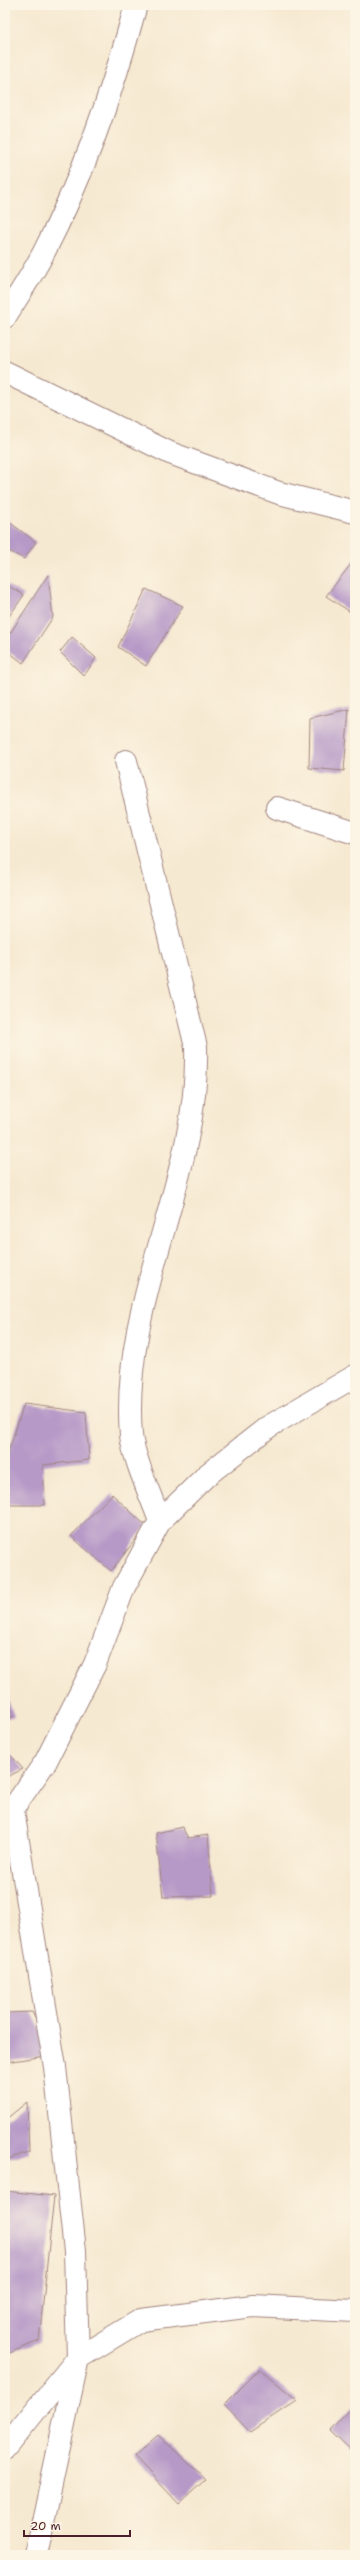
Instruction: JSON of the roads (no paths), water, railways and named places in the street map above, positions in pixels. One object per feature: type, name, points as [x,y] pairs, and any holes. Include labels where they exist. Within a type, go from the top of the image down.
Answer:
[{"type":"street","points":[[5,318],[44,253],[86,162],[114,84],[136,5]]},
{"type":"street","points":[[5,372],[170,453],[272,490],[355,512]]},
{"type":"street","points":[[126,761],[196,1047],[197,1081],[188,1132],[137,1328],[131,1386],[131,1437],[160,1521]]},
{"type":"street","points":[[277,808],[355,833]]},
{"type":"street","points":[[36,2555],[78,2358],[75,2251],[55,2067],[9,1815],[50,1754],[95,1664],[124,1587],[160,1521],[207,1475],[268,1427],[355,1376]]},
{"type":"street","points":[[5,2448],[78,2358],[141,2320],[254,2306],[355,2311]]}]
